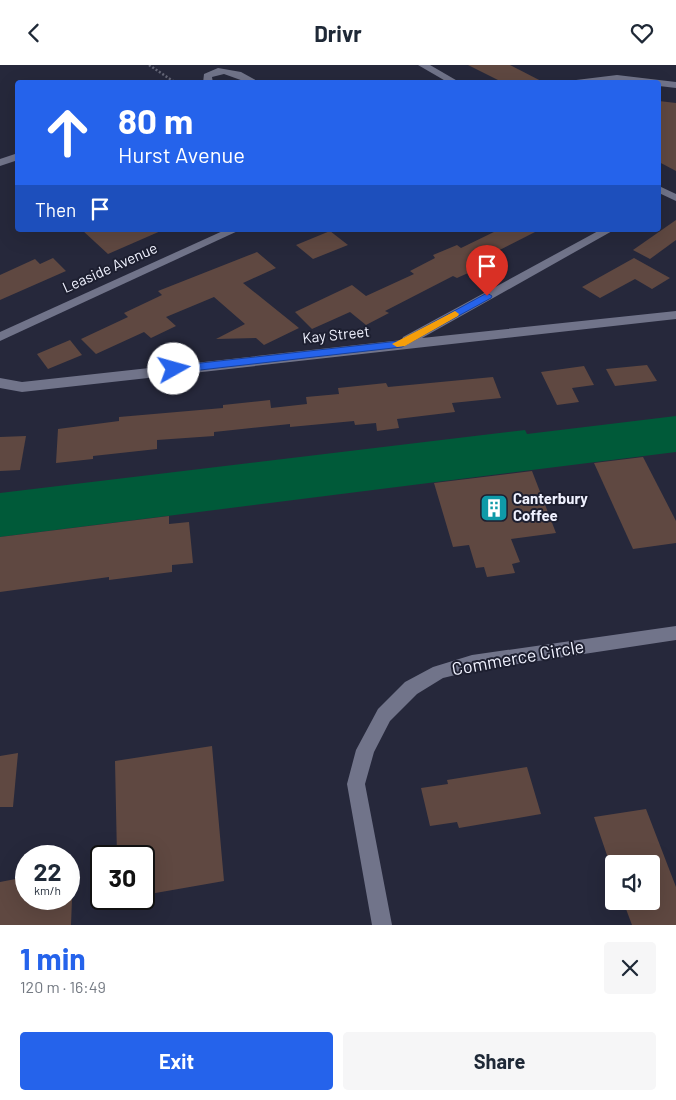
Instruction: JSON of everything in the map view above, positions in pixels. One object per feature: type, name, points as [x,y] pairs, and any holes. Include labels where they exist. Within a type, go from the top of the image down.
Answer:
[{"type":"street","points":[[423,65],[451,80]]},
{"type":"street","points":[[208,80],[207,76],[211,71],[228,68],[251,80]]},
{"type":"street","points":[[589,80],[615,74],[648,80]]},
{"type":"street","points":[[661,82],[676,85]]},
{"type":"street","points":[[0,163],[15,157]]},
{"type":"street","points":[[661,190],[673,197]]},
{"type":"street","points":[[661,201],[673,197]]},
{"type":"street","name":"Leaside Avenue","points":[[0,337],[230,232]]},
{"type":"street","points":[[402,344],[604,232]]},
{"type":"street","name":"Kay Street","points":[[0,383],[22,387],[676,315]]},
{"type":"street","name":"Commerce Circle","points":[[382,925],[356,785],[365,750],[384,715],[404,694],[439,672],[472,663],[676,633]]},
{"type":"path","points":[[149,65],[172,80]]},
{"type":"green space","points":[[676,416],[676,452],[0,537],[0,493],[525,430],[527,434]]},
{"type":"building","points":[[468,65],[510,65],[539,80],[498,80]]},
{"type":"building","points":[[661,101],[676,103],[676,171],[661,163]]},
{"type":"building","points":[[676,220],[676,240],[650,259],[633,250],[661,232]]},
{"type":"building","points":[[84,232],[158,232],[108,254]]},
{"type":"building","points":[[331,232],[348,245],[313,259],[296,245]]},
{"type":"building","points":[[494,232],[535,232],[478,261],[482,264],[475,267],[477,269],[457,278],[453,276],[385,311],[389,313],[366,325],[350,312],[312,329],[295,312],[352,285],[366,296],[414,274],[410,271],[435,258],[433,255],[457,245],[461,248]]},
{"type":"building","points":[[257,252],[276,268],[243,283],[299,328],[264,345],[256,338],[216,339],[245,324],[214,297],[166,317],[176,326],[151,338],[144,332],[96,354],[81,339],[128,317],[124,313],[162,295],[158,291]]},
{"type":"building","points":[[53,258],[66,271],[0,300],[0,275],[35,259],[40,264]]},
{"type":"building","points":[[634,258],[670,278],[652,289],[635,279],[600,298],[582,287]]},
{"type":"building","points":[[70,340],[82,355],[48,369],[37,354]]},
{"type":"building","points":[[647,365],[657,381],[615,386],[606,369]]},
{"type":"building","points":[[584,366],[594,385],[572,388],[579,402],[557,405],[541,372]]},
{"type":"building","points":[[493,377],[501,398],[452,403],[455,412],[397,419],[399,428],[377,431],[376,423],[355,425],[354,421],[290,427],[290,424],[214,432],[214,436],[157,440],[157,449],[93,456],[93,459],[56,463],[58,429],[119,421],[119,417],[223,408],[223,405],[270,400],[271,408],[307,404],[306,397],[339,394],[338,388],[386,383],[388,387]]},
{"type":"building","points":[[26,436],[20,470],[0,471],[0,437]]},
{"type":"building","points":[[643,457],[676,521],[676,543],[633,549],[594,463]]},
{"type":"building","name":"Canterbury Coffee","points":[[532,471],[556,533],[511,539],[520,562],[512,564],[515,573],[487,577],[484,567],[476,568],[469,545],[453,547],[434,483]]},
{"type":"building","points":[[169,516],[169,524],[189,522],[193,563],[172,565],[172,572],[109,580],[109,577],[0,592],[0,537]]},
{"type":"building","points":[[212,746],[224,881],[155,893],[155,845],[117,845],[115,761]]},
{"type":"building","points":[[18,753],[13,807],[0,807],[0,756]]},
{"type":"building","points":[[527,767],[541,814],[459,828],[457,822],[430,826],[421,788],[448,784],[447,780]]},
{"type":"building","points":[[646,809],[676,887],[676,925],[632,925],[626,910],[660,910],[660,855],[607,855],[594,817]]},
{"type":"building","points":[[15,879],[15,910],[72,910],[71,925],[0,925],[0,882]]},
{"type":"slow traffic","points":[[397,344],[402,344],[455,314]]},
{"type":"place","name":"Canterbury Coffee","points":[[494,508]]},
{"type":"route","points":[[174,369],[402,344],[487,296]]}]
